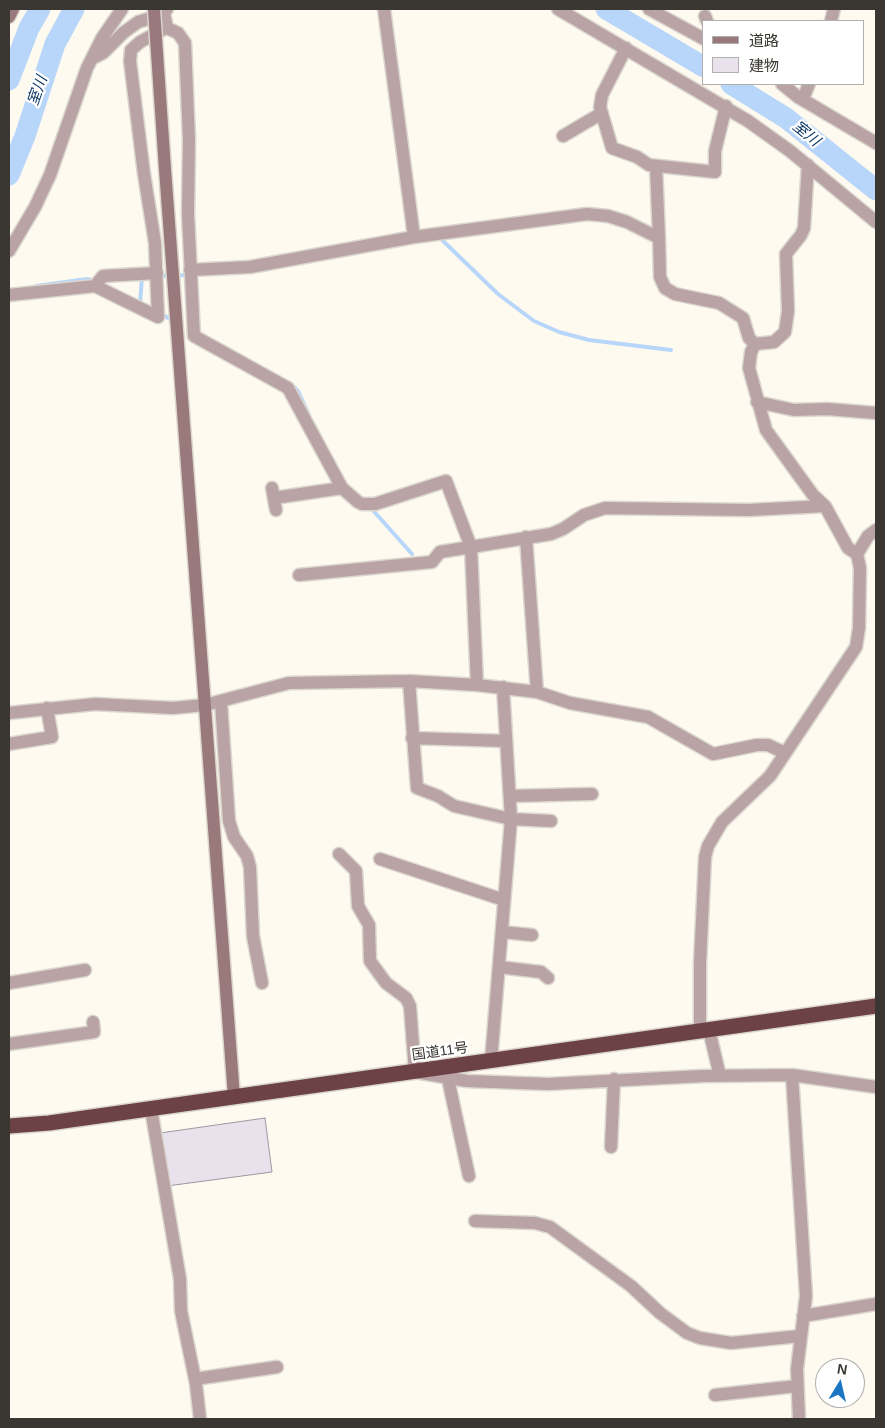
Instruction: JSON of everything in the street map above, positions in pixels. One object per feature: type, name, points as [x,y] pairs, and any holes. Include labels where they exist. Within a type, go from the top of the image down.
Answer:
[{"type":"highway","name":"国道11号","points":[[9,1126],[151,1109],[876,1006]]},
{"type":"street","points":[[9,17],[13,9]]},
{"type":"street","points":[[9,251],[50,175],[62,145],[75,98],[92,59],[102,38],[122,9]]},
{"type":"street","points":[[384,9],[414,237]]},
{"type":"street","points":[[558,9],[726,106],[808,166],[876,222]]},
{"type":"street","points":[[649,9],[702,38]]},
{"type":"street","points":[[669,9],[677,24]]},
{"type":"street","points":[[92,59],[103,53],[123,33],[138,22],[164,10]]},
{"type":"street","points":[[164,10],[167,28]]},
{"type":"street","points":[[164,10],[165,169],[234,1097]]},
{"type":"street","points":[[167,28],[178,33],[185,43],[190,270],[194,336],[288,388],[342,488],[362,504],[376,504],[446,480],[471,547],[477,685]]},
{"type":"street","points":[[9,295],[95,286],[158,317],[157,272],[130,61],[131,50],[140,42],[167,28]]},
{"type":"street","points":[[626,48],[602,95],[602,113],[612,148],[656,166],[715,172],[715,151],[726,106]]},
{"type":"street","points":[[783,85],[876,143]]},
{"type":"street","points":[[803,99],[809,85]]},
{"type":"street","points":[[563,136],[602,113]]},
{"type":"street","points":[[656,166],[660,277],[664,288],[675,294],[719,303],[727,307],[743,318],[749,338],[755,344]]},
{"type":"street","points":[[755,344],[774,342],[785,332],[788,311],[785,261],[789,248],[801,235],[804,228],[808,166]]},
{"type":"street","points":[[190,270],[250,267],[414,237],[587,214],[608,216],[627,222],[660,238]]},
{"type":"street","points":[[95,286],[102,276],[157,272]]},
{"type":"street","points":[[157,295],[192,293]]},
{"type":"street","points":[[755,344],[751,352],[749,368],[766,430],[808,489],[825,506],[848,548],[857,554]]},
{"type":"street","points":[[757,402],[794,410],[827,409],[876,413]]},
{"type":"street","points":[[274,499],[342,488]]},
{"type":"street","points":[[299,575],[432,562],[440,552],[551,534],[563,529],[584,515],[605,508],[749,510],[825,506]]},
{"type":"street","points":[[720,1076],[705,1030],[700,954],[708,846],[722,822],[770,776],[856,647],[859,628],[860,568],[857,554],[868,536],[876,530]]},
{"type":"street","points":[[526,537],[537,692]]},
{"type":"street","points":[[9,713],[95,704],[173,708],[221,702],[289,683],[409,681],[503,687],[537,692],[570,703],[648,717],[713,754],[756,745],[768,745],[785,753]]},
{"type":"street","points":[[409,681],[417,788],[438,796],[454,806],[511,819],[551,821]]},
{"type":"street","points":[[491,1061],[511,819],[503,687]]},
{"type":"street","points":[[221,702],[229,821],[234,837],[247,856],[250,867],[253,936],[262,983]]},
{"type":"street","points":[[9,744],[52,737],[47,708]]},
{"type":"street","points":[[412,738],[506,741]]},
{"type":"street","points":[[510,796],[592,794]]},
{"type":"street","points":[[339,854],[356,871],[358,906],[369,925],[370,961],[386,983],[406,998],[410,1006],[415,1072],[448,1079],[548,1084],[614,1079],[792,1075],[876,1087]]},
{"type":"street","points":[[380,859],[504,900]]},
{"type":"street","points":[[502,932],[532,935]]},
{"type":"street","points":[[498,967],[541,972],[548,978]]},
{"type":"street","points":[[9,983],[85,970]]},
{"type":"street","points":[[9,1044],[94,1032],[93,1022]]},
{"type":"street","points":[[792,1075],[806,1296],[800,1336],[797,1386],[799,1419]]},
{"type":"street","points":[[448,1079],[469,1176]]},
{"type":"street","points":[[611,1147],[614,1079]]},
{"type":"street","points":[[151,1109],[180,1278],[182,1311],[195,1379],[200,1419]]},
{"type":"street","points":[[475,1221],[535,1223],[550,1228],[631,1286],[660,1313],[687,1333],[700,1338],[731,1344],[800,1336]]},
{"type":"street","points":[[803,1316],[876,1304]]},
{"type":"street","points":[[195,1379],[277,1367]]},
{"type":"street","points":[[715,1395],[797,1386]]},
{"type":"building","points":[[265,1118],[272,1172],[167,1186],[160,1133]]},
{"type":"waterway","points":[[9,80],[29,28],[40,9]]},
{"type":"waterway","name":"室川","points":[[9,175],[25,136],[55,44],[74,9]]},
{"type":"waterway","name":"室川","points":[[606,9],[702,66]]},
{"type":"waterway","name":"室川","points":[[733,85],[786,118],[876,190]]},
{"type":"waterway","points":[[440,238],[498,294],[534,321],[559,332],[589,340],[671,350]]},
{"type":"waterway","points":[[159,276],[189,275]]},
{"type":"waterway","points":[[140,303],[142,277],[144,277]]},
{"type":"waterway","points":[[36,286],[87,279],[95,281]]},
{"type":"waterway","points":[[160,313],[173,321]]},
{"type":"waterway","points":[[291,384],[298,391],[309,415]]},
{"type":"waterway","points":[[370,507],[412,554]]}]
